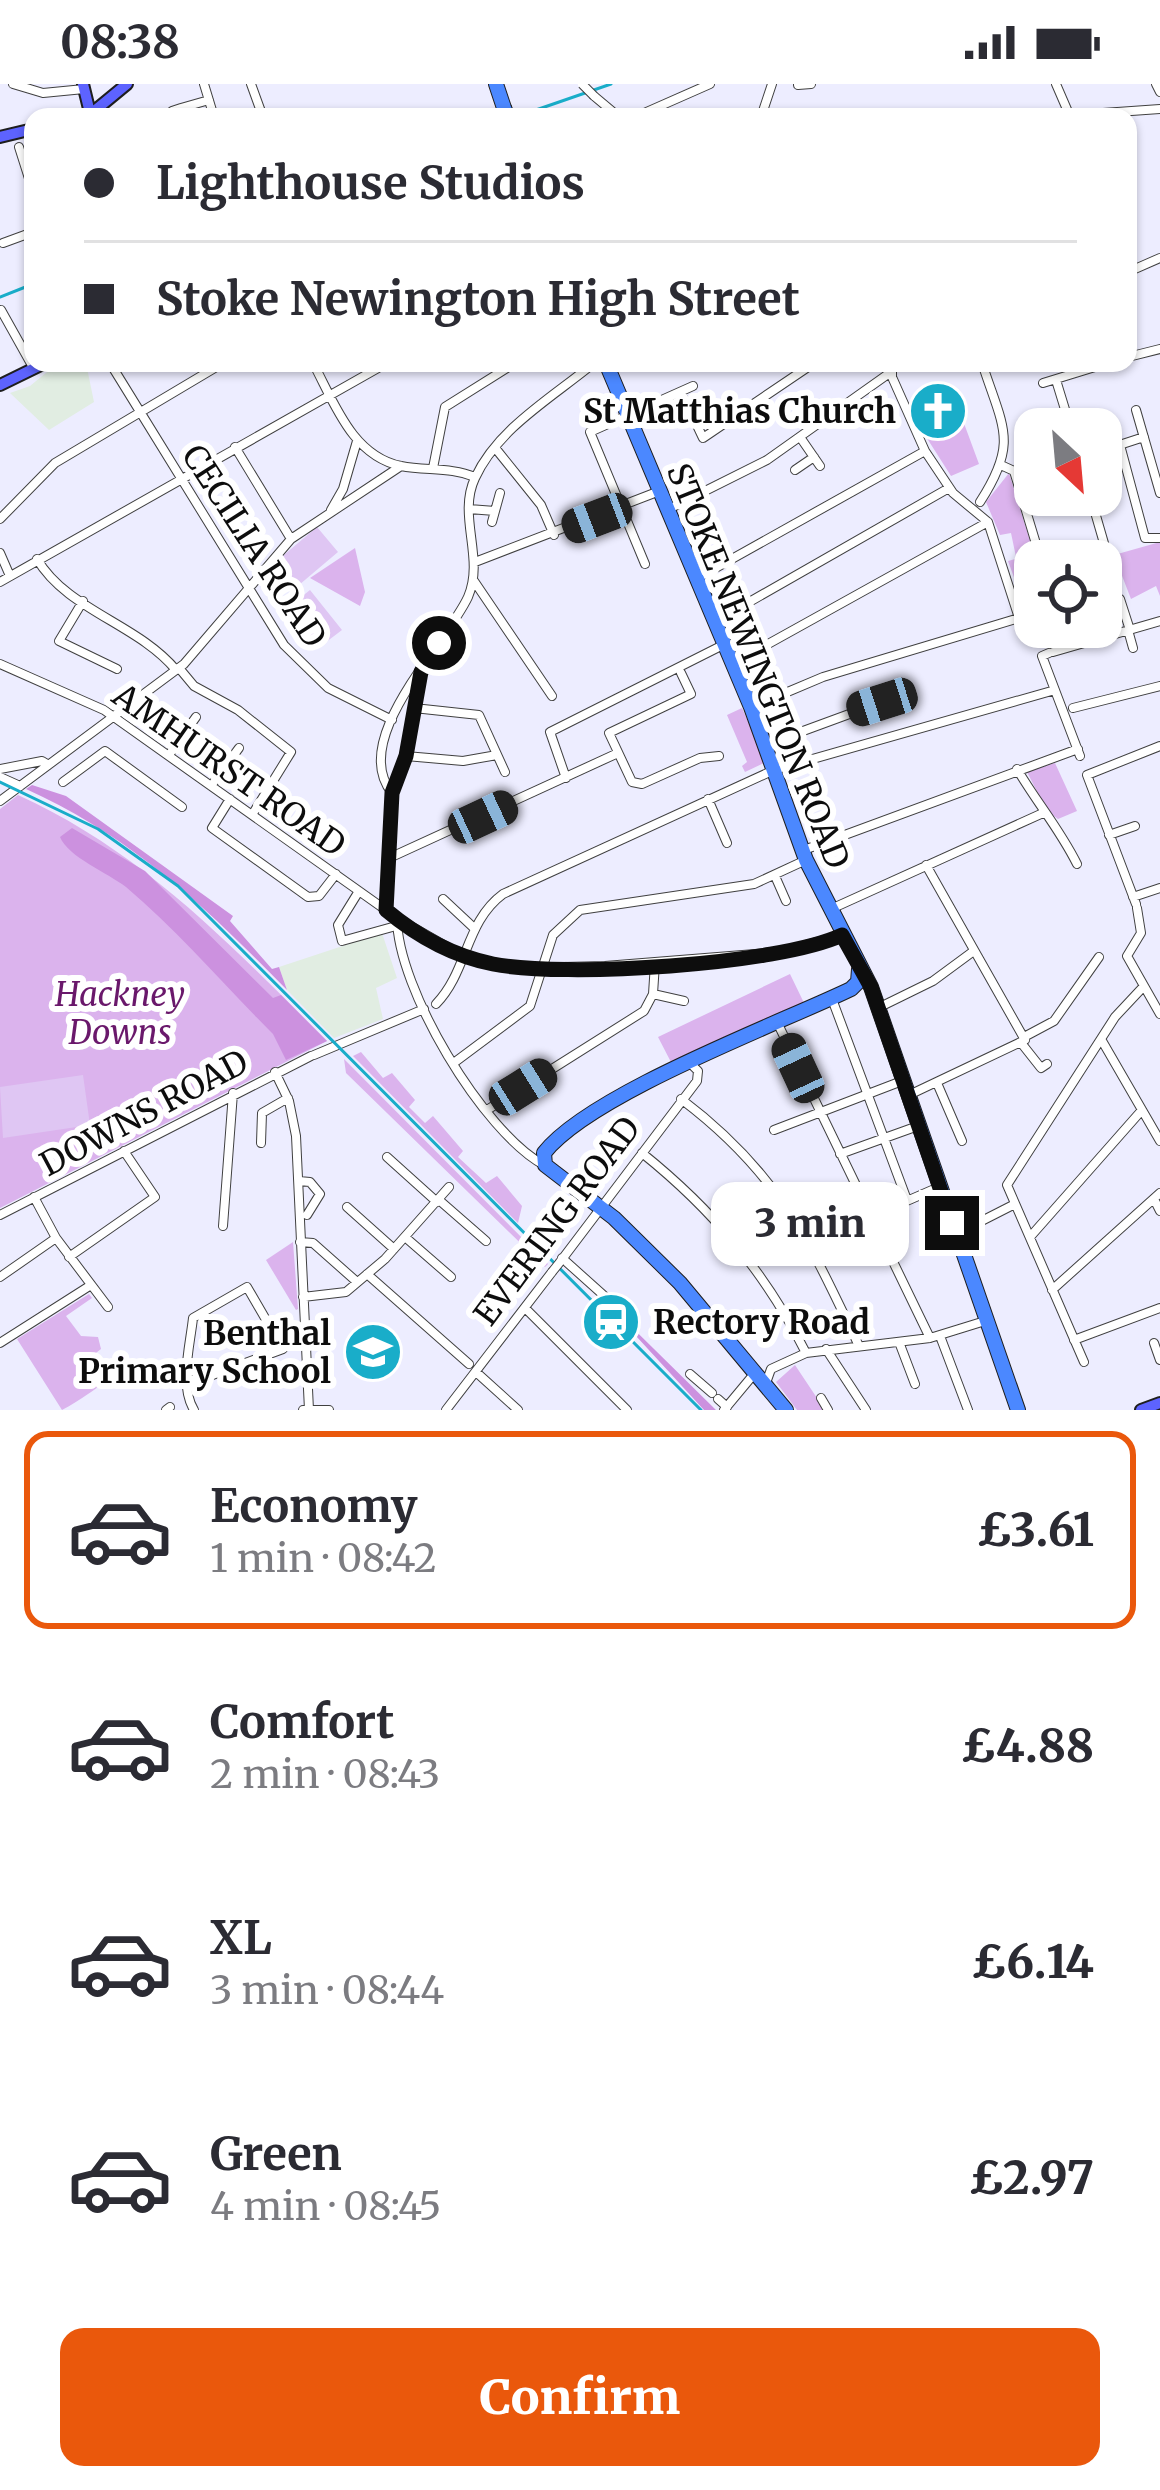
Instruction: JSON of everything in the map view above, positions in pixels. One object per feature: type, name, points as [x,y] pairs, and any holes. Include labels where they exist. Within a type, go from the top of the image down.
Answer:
[{"type":"highway","name":"STOKE NEWINGTON ROAD","points":[[609,372],[751,707],[804,855],[870,988],[940,1186],[962,1231],[1018,1410]]},
{"type":"highway","points":[[786,1410],[680,1283],[540,1156],[686,1065],[851,988],[858,982],[859,969]]},
{"type":"highway","points":[[851,988],[870,988]]},
{"type":"main road","points":[[103,108],[128,84]]},
{"type":"main road","points":[[0,386],[27,372]]},
{"type":"main road","points":[[1141,1410],[1160,1403]]},
{"type":"street","points":[[13,84],[43,93],[84,86]]},
{"type":"street","points":[[204,84],[211,108]]},
{"type":"street","points":[[582,84],[608,108]]},
{"type":"street","points":[[656,108],[710,84]]},
{"type":"street","points":[[798,85],[811,84]]},
{"type":"street","points":[[192,108],[209,100]]},
{"type":"street","points":[[19,147],[24,163]]},
{"type":"street","points":[[4,243],[24,235]]},
{"type":"street","points":[[1,310],[24,344]]},
{"type":"street","name":"CECILIA ROAD","points":[[115,372],[247,590],[307,671],[392,720]]},
{"type":"street","points":[[0,519],[55,463],[208,372]]},
{"type":"street","points":[[318,372],[357,441],[401,466],[475,477]]},
{"type":"street","points":[[0,582],[369,372]]},
{"type":"street","points":[[434,468],[445,407],[501,372]]},
{"type":"street","points":[[392,793],[384,781],[382,760],[392,720],[401,697],[421,672],[473,580],[476,562],[469,508],[475,477],[496,448],[583,372]]},
{"type":"street","points":[[683,396],[704,438],[801,372]]},
{"type":"street","points":[[665,511],[718,489],[800,437],[887,372]]},
{"type":"street","points":[[751,707],[823,677],[1018,618],[988,522],[949,488],[925,451],[894,372]]},
{"type":"street","points":[[980,502],[1004,466],[1005,444],[985,372]]},
{"type":"street","points":[[1043,383],[1080,372]]},
{"type":"street","points":[[1056,380],[1064,408]]},
{"type":"street","points":[[645,564],[590,432],[683,396],[693,386]]},
{"type":"street","points":[[1136,410],[1160,493]]},
{"type":"street","points":[[1122,444],[1160,434]]},
{"type":"street","points":[[795,470],[817,461],[800,437]]},
{"type":"street","points":[[330,511],[340,496],[357,441]]},
{"type":"street","points":[[235,448],[291,539]]},
{"type":"street","points":[[496,448],[541,505],[554,535]]},
{"type":"street","points":[[694,580],[925,451]]},
{"type":"street","points":[[1122,452],[1145,538],[1160,538]]},
{"type":"street","points":[[0,801],[178,669],[223,625],[291,539],[401,466]]},
{"type":"street","points":[[1004,466],[1014,471],[1035,540]]},
{"type":"street","points":[[713,622],[949,488]]},
{"type":"street","points":[[476,562],[657,492]]},
{"type":"street","points":[[492,522],[500,493]]},
{"type":"street","points":[[340,496],[350,501]]},
{"type":"street","points":[[469,508],[495,511]]},
{"type":"street","points":[[732,664],[988,522]]},
{"type":"street","points":[[0,553],[10,576]]},
{"type":"street","points":[[37,559],[54,583],[141,636],[191,684],[238,710],[290,752],[252,814]]},
{"type":"street","points":[[473,580],[551,696]]},
{"type":"street","points":[[83,601],[59,641],[117,669]]},
{"type":"street","points":[[1122,605],[1133,648]]},
{"type":"street","points":[[455,1062],[522,1016],[545,969],[553,935],[580,910],[735,888],[775,876],[804,855],[1017,769],[1079,753],[1054,690],[1048,654],[1160,621]]},
{"type":"street","points":[[566,778],[550,732],[723,645]]},
{"type":"street","name":"AMHURST ROAD","points":[[0,664],[62,687],[113,716],[386,910],[396,922],[465,957],[545,969],[655,963],[780,952],[842,935]]},
{"type":"street","points":[[386,910],[392,793],[406,756],[421,672]]},
{"type":"street","points":[[681,673],[691,694],[609,733],[618,753],[632,782],[642,784],[700,758],[719,756]]},
{"type":"street","points":[[1073,708],[1160,686]]},
{"type":"street","points":[[436,1004],[453,985],[474,928],[503,895],[774,770],[1054,690]]},
{"type":"street","points":[[401,697],[414,706],[478,715],[505,772]]},
{"type":"street","points":[[765,745],[882,702]]},
{"type":"street","points":[[168,755],[196,717]]},
{"type":"street","points":[[1160,746],[1087,775],[1135,903],[1141,933],[1127,956],[1160,1014]]},
{"type":"street","points":[[211,786],[238,748]]},
{"type":"street","points":[[64,782],[105,752],[182,807]]},
{"type":"street","points":[[387,859],[618,753]]},
{"type":"street","points":[[406,756],[463,761],[497,755]]},
{"type":"street","points":[[0,773],[42,760],[47,764]]},
{"type":"street","points":[[1017,769],[1043,813],[1055,820],[1077,864]]},
{"type":"street","points":[[0,773],[20,785]]},
{"type":"street","points":[[384,781],[400,781]]},
{"type":"street","points":[[230,799],[212,828],[308,897],[320,896],[336,874]]},
{"type":"street","points":[[708,799],[727,843]]},
{"type":"street","points":[[830,910],[1043,813]]},
{"type":"street","points":[[1109,835],[1135,826]]},
{"type":"street","points":[[926,865],[1023,1041],[1041,1069],[1047,1064]]},
{"type":"street","points":[[775,876],[786,902]]},
{"type":"street","points":[[1135,903],[1157,889],[1160,901]]},
{"type":"street","points":[[359,891],[338,925],[342,941],[396,922],[424,1009],[455,1062],[487,1110],[540,1156]]},
{"type":"street","points":[[442,899],[474,928]]},
{"type":"street","points":[[877,1008],[933,981],[971,953]]},
{"type":"street","points":[[774,1130],[867,1093],[937,1083],[1023,1041],[1054,1021],[1099,956]]},
{"type":"street","points":[[487,1110],[644,1011],[652,994],[655,963]]},
{"type":"street","points":[[1084,1362],[1015,1204],[1010,1179],[1101,1039],[1144,986]]},
{"type":"street","points":[[652,994],[684,1000]]},
{"type":"street","points":[[832,998],[907,1200]]},
{"type":"street","name":"DOWNS ROAD","points":[[0,1215],[275,1072],[424,1009]]},
{"type":"street","points":[[777,1021],[968,1410]]},
{"type":"street","points":[[1101,1039],[1160,1141]]},
{"type":"street","name":"EVERING ROAD","points":[[446,1410],[472,1368],[525,1308],[699,1076],[686,1065]]},
{"type":"street","points":[[275,1072],[287,1098],[306,1210],[300,1242],[307,1410],[328,1410]]},
{"type":"street","points":[[937,1083],[962,1141]]},
{"type":"street","points":[[223,1226],[233,1094]]},
{"type":"street","points":[[261,1143],[262,1113],[287,1098]]},
{"type":"street","points":[[681,1099],[754,1163],[810,1243],[859,1346]]},
{"type":"street","points":[[1030,1237],[1142,1110]]},
{"type":"street","points":[[840,1154],[920,1125]]},
{"type":"street","points":[[69,1257],[155,1197],[124,1150]]},
{"type":"street","points":[[642,1154],[692,1194],[743,1249],[806,1353]]},
{"type":"street","points":[[387,1157],[486,1241]]},
{"type":"street","points":[[298,1180],[310,1182],[320,1194],[306,1210]]},
{"type":"street","points":[[810,1243],[940,1186]]},
{"type":"street","points":[[303,1297],[346,1292],[394,1249],[449,1187]]},
{"type":"street","points":[[1052,1290],[1157,1196]]},
{"type":"street","points":[[1157,1196],[1160,1211]]},
{"type":"street","points":[[34,1197],[56,1238],[108,1306]]},
{"type":"street","points":[[962,1231],[1015,1204]]},
{"type":"street","points":[[347,1207],[394,1249]]},
{"type":"street","points":[[405,1237],[452,1277]]},
{"type":"street","points":[[0,1276],[56,1238]]},
{"type":"street","points":[[300,1242],[313,1243],[357,1282]]},
{"type":"street","points":[[561,1260],[620,1310]]},
{"type":"street","points":[[367,1274],[518,1410]]},
{"type":"street","points":[[0,1343],[92,1285]]},
{"type":"street","points":[[187,1379],[279,1353],[283,1345],[247,1287],[194,1318],[187,1379],[186,1394],[194,1410]]},
{"type":"street","points":[[525,1308],[627,1410]]},
{"type":"street","points":[[1074,1340],[1160,1309]]},
{"type":"street","points":[[690,1374],[726,1408],[771,1369],[806,1353],[935,1337],[988,1322]]},
{"type":"street","points":[[899,1342],[915,1384]]},
{"type":"street","points":[[1154,1343],[1160,1360]]},
{"type":"street","points":[[826,1349],[866,1410]]},
{"type":"street","points":[[821,1398],[828,1410]]},
{"type":"shaded area","points":[[47,372],[88,372],[94,402],[49,430],[10,393],[30,386]]},
{"type":"shaded area","points":[[317,527],[338,552],[299,585],[278,560]]},
{"type":"shaded area","points":[[310,590],[342,630],[317,649],[285,610]]},
{"type":"shaded area","points":[[32,785],[66,796],[233,916],[230,921],[272,969],[279,967],[287,990],[166,877],[100,829],[26,789]]},
{"type":"shaded area","points":[[72,828],[145,871],[273,998],[281,995],[327,1041],[286,1060],[273,1034],[164,922],[126,887],[64,844],[60,837]]},
{"type":"shaded area","points":[[382,933],[397,978],[376,988],[383,1019],[334,1038],[287,990],[279,967]]},
{"type":"shaded area","points":[[83,1075],[90,1125],[3,1138],[0,1087]]},
{"type":"shaded area","points":[[591,1287],[716,1410],[704,1410]]},
{"type":"green space","points":[[962,418],[979,464],[951,476],[923,432]]},
{"type":"green space","points":[[1009,473],[1014,516],[1022,516],[1030,540],[1014,540],[1014,547],[1011,533],[1000,535],[986,502]]},
{"type":"green space","points":[[1160,542],[1160,596],[1156,586],[1131,599],[1122,576],[1122,553]]},
{"type":"green space","points":[[355,548],[365,592],[360,606],[310,578]]},
{"type":"green space","points":[[742,708],[766,762],[745,772],[742,766],[747,762],[727,715]]},
{"type":"green space","points":[[1055,763],[1077,811],[1058,819],[1047,811],[1027,772]]},
{"type":"green space","name":"Hackney Downs","points":[[18,795],[63,818],[145,872],[220,936],[327,1041],[0,1208],[0,809]]},
{"type":"green space","points":[[790,974],[805,1005],[673,1066],[658,1037]]},
{"type":"green space","points":[[361,1052],[383,1078],[392,1073],[415,1100],[409,1107],[425,1123],[433,1116],[463,1151],[458,1157],[486,1183],[497,1176],[522,1206],[518,1223],[353,1056]]},
{"type":"green space","points":[[344,1059],[548,1264],[545,1267],[346,1073]]},
{"type":"green space","points":[[293,1242],[298,1309],[296,1310],[266,1260]]},
{"type":"green space","points":[[89,1294],[92,1298],[66,1316],[81,1336],[98,1337],[101,1349],[92,1356],[101,1368],[127,1354],[127,1363],[62,1410],[17,1339]]},
{"type":"green space","points":[[795,1365],[825,1410],[797,1410],[776,1382]]},
{"type":"railway","points":[[542,108],[611,84]]},
{"type":"railway","points":[[0,297],[24,288]]},
{"type":"railway","points":[[0,782],[98,829],[178,886],[701,1410]]},
{"type":"place","name":"St Matthias Church","points":[[938,411]]},
{"type":"place","name":"Rectory Road","points":[[611,1322]]},
{"type":"place","name":"Benthal Primary School","points":[[373,1352]]},
{"type":"route","points":[[439,643],[421,672],[406,756],[392,793],[386,910],[465,957],[545,969],[780,952],[842,935],[871,987],[952,1223]]}]
